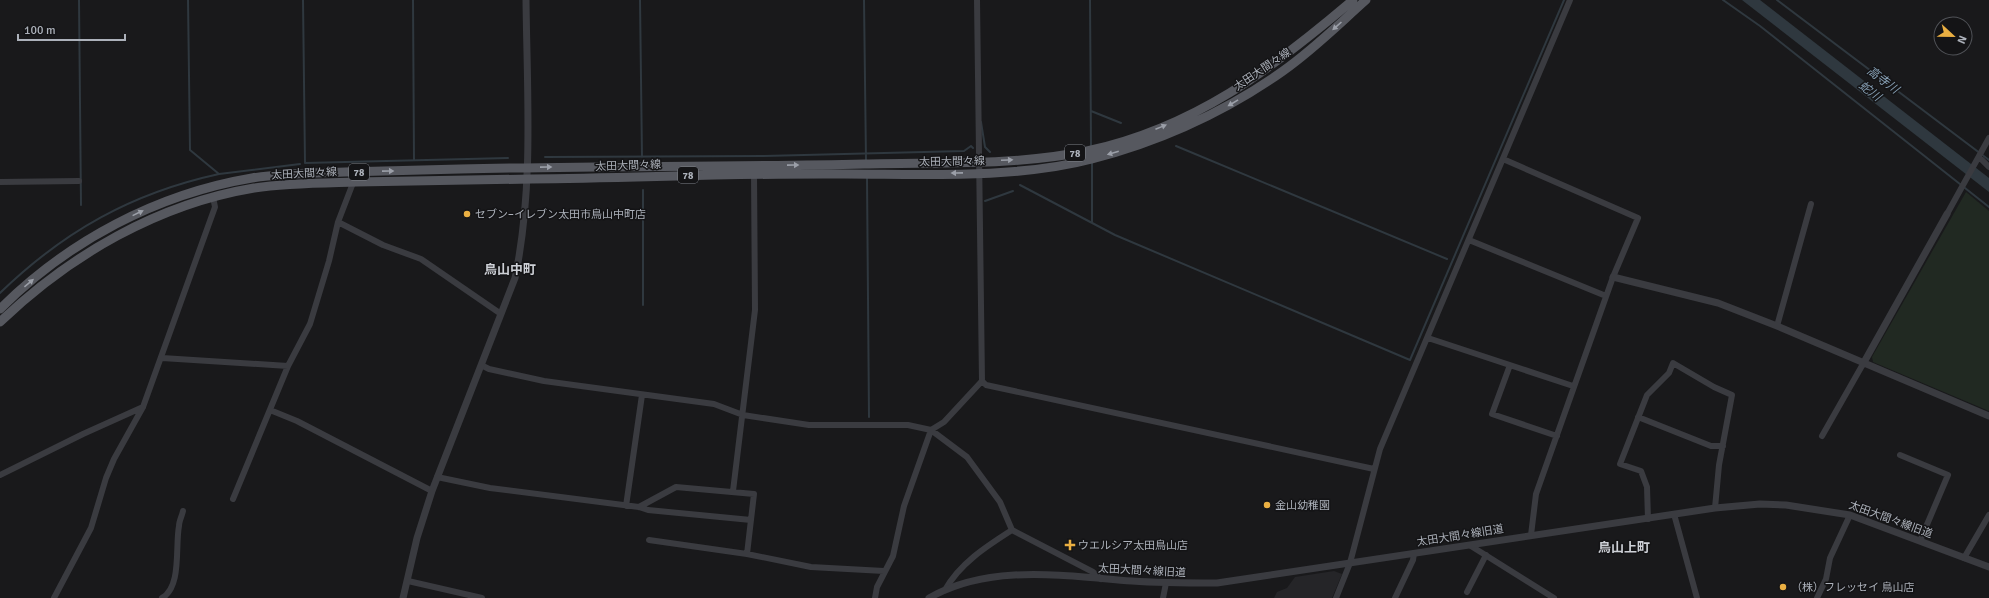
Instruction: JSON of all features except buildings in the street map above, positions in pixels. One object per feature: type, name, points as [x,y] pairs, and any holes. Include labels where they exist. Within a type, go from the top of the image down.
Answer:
[{"type":"main road","name":"太田大間々線","points":[[0,309],[54,263],[104,230],[157,204],[201,190],[252,178],[302,173],[527,168],[980,162],[1040,159],[1088,151],[1123,141],[1184,118],[1218,101],[1246,84],[1317,31],[1353,0]]},
{"type":"main road","name":"太田大間々線","points":[[0,322],[41,285],[114,236],[163,214],[213,197],[256,188],[313,183],[754,173],[980,173],[1039,169],[1088,160],[1124,150],[1187,127],[1224,108],[1286,69],[1366,0]]},
{"type":"street","points":[[403,598],[417,538],[432,491],[515,278],[520,252],[527,179],[526,0]]},
{"type":"street","points":[[875,598],[876,587],[893,556],[904,506],[931,430],[944,422],[982,381],[978,0]]},
{"type":"street","points":[[1336,598],[1350,563],[1380,449],[1570,0]]},
{"type":"street","points":[[1822,436],[1989,138]]},
{"type":"street","points":[[1978,158],[1989,166]]},
{"type":"street","points":[[1503,159],[1638,218],[1613,277],[1573,386],[1536,494],[1531,535]]},
{"type":"street","points":[[733,491],[755,310],[754,173]]},
{"type":"street","points":[[0,182],[79,181]]},
{"type":"street","points":[[233,499],[288,366],[310,324],[329,261],[338,222],[353,182]]},
{"type":"street","points":[[54,598],[91,528],[106,478],[114,459],[143,407],[162,358],[215,207],[213,197]]},
{"type":"street","points":[[1777,326],[1811,204]]},
{"type":"street","points":[[338,222],[383,245],[421,259],[501,314]]},
{"type":"street","points":[[1469,240],[1606,296]]},
{"type":"street","points":[[1613,277],[1718,303],[1777,326],[1863,364],[1989,416]]},
{"type":"street","points":[[1428,338],[1573,386]]},
{"type":"street","points":[[162,358],[288,366]]},
{"type":"street","points":[[1648,519],[1647,487],[1641,471],[1620,464],[1647,395],[1669,373],[1673,363],[1714,387],[1732,395],[1723,446],[1715,508]]},
{"type":"street","points":[[481,365],[489,369],[544,380],[714,404],[742,415],[809,425],[908,425],[931,430],[967,457],[1000,502],[1012,530],[1093,572],[1101,579]]},
{"type":"street","points":[[1510,365],[1492,414],[1557,436]]},
{"type":"street","points":[[982,381],[986,385],[993,387],[1374,469]]},
{"type":"street","points":[[626,506],[642,394]]},
{"type":"street","points":[[0,475],[83,434],[143,407]]},
{"type":"street","points":[[270,410],[297,421],[432,491]]},
{"type":"street","points":[[1638,417],[1712,446],[1723,446]]},
{"type":"street","points":[[1900,455],[1948,475],[1920,541]]},
{"type":"street","points":[[437,477],[490,488],[626,506],[639,506],[648,510],[751,520]]},
{"type":"street","points":[[639,506],[676,487],[754,494],[747,554]]},
{"type":"street","name":"太田大間々線旧道","points":[[929,598],[945,590],[973,580],[1006,575],[1166,583],[1217,583],[1414,553],[1471,546],[1531,535],[1715,508],[1760,504],[1786,505],[1850,515],[1989,567]]},
{"type":"street","points":[[162,598],[169,593],[172,587],[176,562],[178,527],[183,511]]},
{"type":"street","points":[[1674,514],[1697,598]]},
{"type":"street","points":[[1817,598],[1826,579],[1830,558],[1850,515]]},
{"type":"street","points":[[1964,558],[1989,515]]},
{"type":"street","points":[[945,590],[952,578],[988,544],[1012,530]]},
{"type":"street","points":[[649,540],[747,554],[811,567],[884,571]]},
{"type":"street","points":[[1471,546],[1554,598]]},
{"type":"street","points":[[1395,598],[1407,574],[1414,553]]},
{"type":"street","points":[[1466,592],[1486,555]]},
{"type":"street","points":[[408,581],[482,598]]},
{"type":"street","points":[[1163,598],[1166,583]]},
{"type":"shaded area","points":[[1966,192],[1989,211],[1989,411],[1873,362],[1872,357]]},
{"type":"shaded area","points":[[1334,571],[1342,574],[1332,598],[1274,598],[1277,592],[1287,588],[1295,577]]},
{"type":"water","name":"蛇川","points":[[1742,0],[1760,0],[1989,178],[1989,192]]},
{"type":"waterway","points":[[79,0],[81,205]]},
{"type":"waterway","points":[[188,0],[190,150],[219,174],[300,164]]},
{"type":"waterway","points":[[303,0],[305,163],[508,158]]},
{"type":"waterway","points":[[413,0],[414,160]]},
{"type":"waterway","points":[[640,0],[642,157]]},
{"type":"waterway","points":[[864,0],[866,161]]},
{"type":"waterway","points":[[1090,0],[1091,146]]},
{"type":"waterway","points":[[1020,185],[1115,235],[1410,360],[1564,0]]},
{"type":"waterway","points":[[1723,0],[1760,26],[1989,207]]},
{"type":"waterway","name":"高寺川","points":[[1777,0],[1989,160]]},
{"type":"waterway","points":[[1091,111],[1121,123]]},
{"type":"waterway","points":[[981,122],[985,147],[990,152]]},
{"type":"waterway","points":[[545,157],[764,156],[964,151],[971,146],[973,148]]},
{"type":"waterway","points":[[1176,146],[1447,259]]},
{"type":"waterway","points":[[1092,163],[1092,223]]},
{"type":"waterway","points":[[0,293],[49,251],[74,233],[101,217],[157,192],[187,182],[219,174]]},
{"type":"waterway","points":[[867,178],[869,417]]},
{"type":"waterway","points":[[643,190],[643,305]]},
{"type":"waterway","points":[[985,201],[1013,191]]},
{"type":"place","name":"セブン−イレブン太田市鳥山中町店","points":[[467,214]]},
{"type":"place","name":"金山幼稚園","points":[[1267,505]]},
{"type":"place","name":"ウエルシア太田鳥山店","points":[[1070,545]]},
{"type":"place","name":"（株）フレッセイ 鳥山店","points":[[1783,587]]},
{"type":"district","name":"鳥山中町","points":[[510,269]]},
{"type":"district","name":"鳥山上町","points":[[1624,547]]}]
